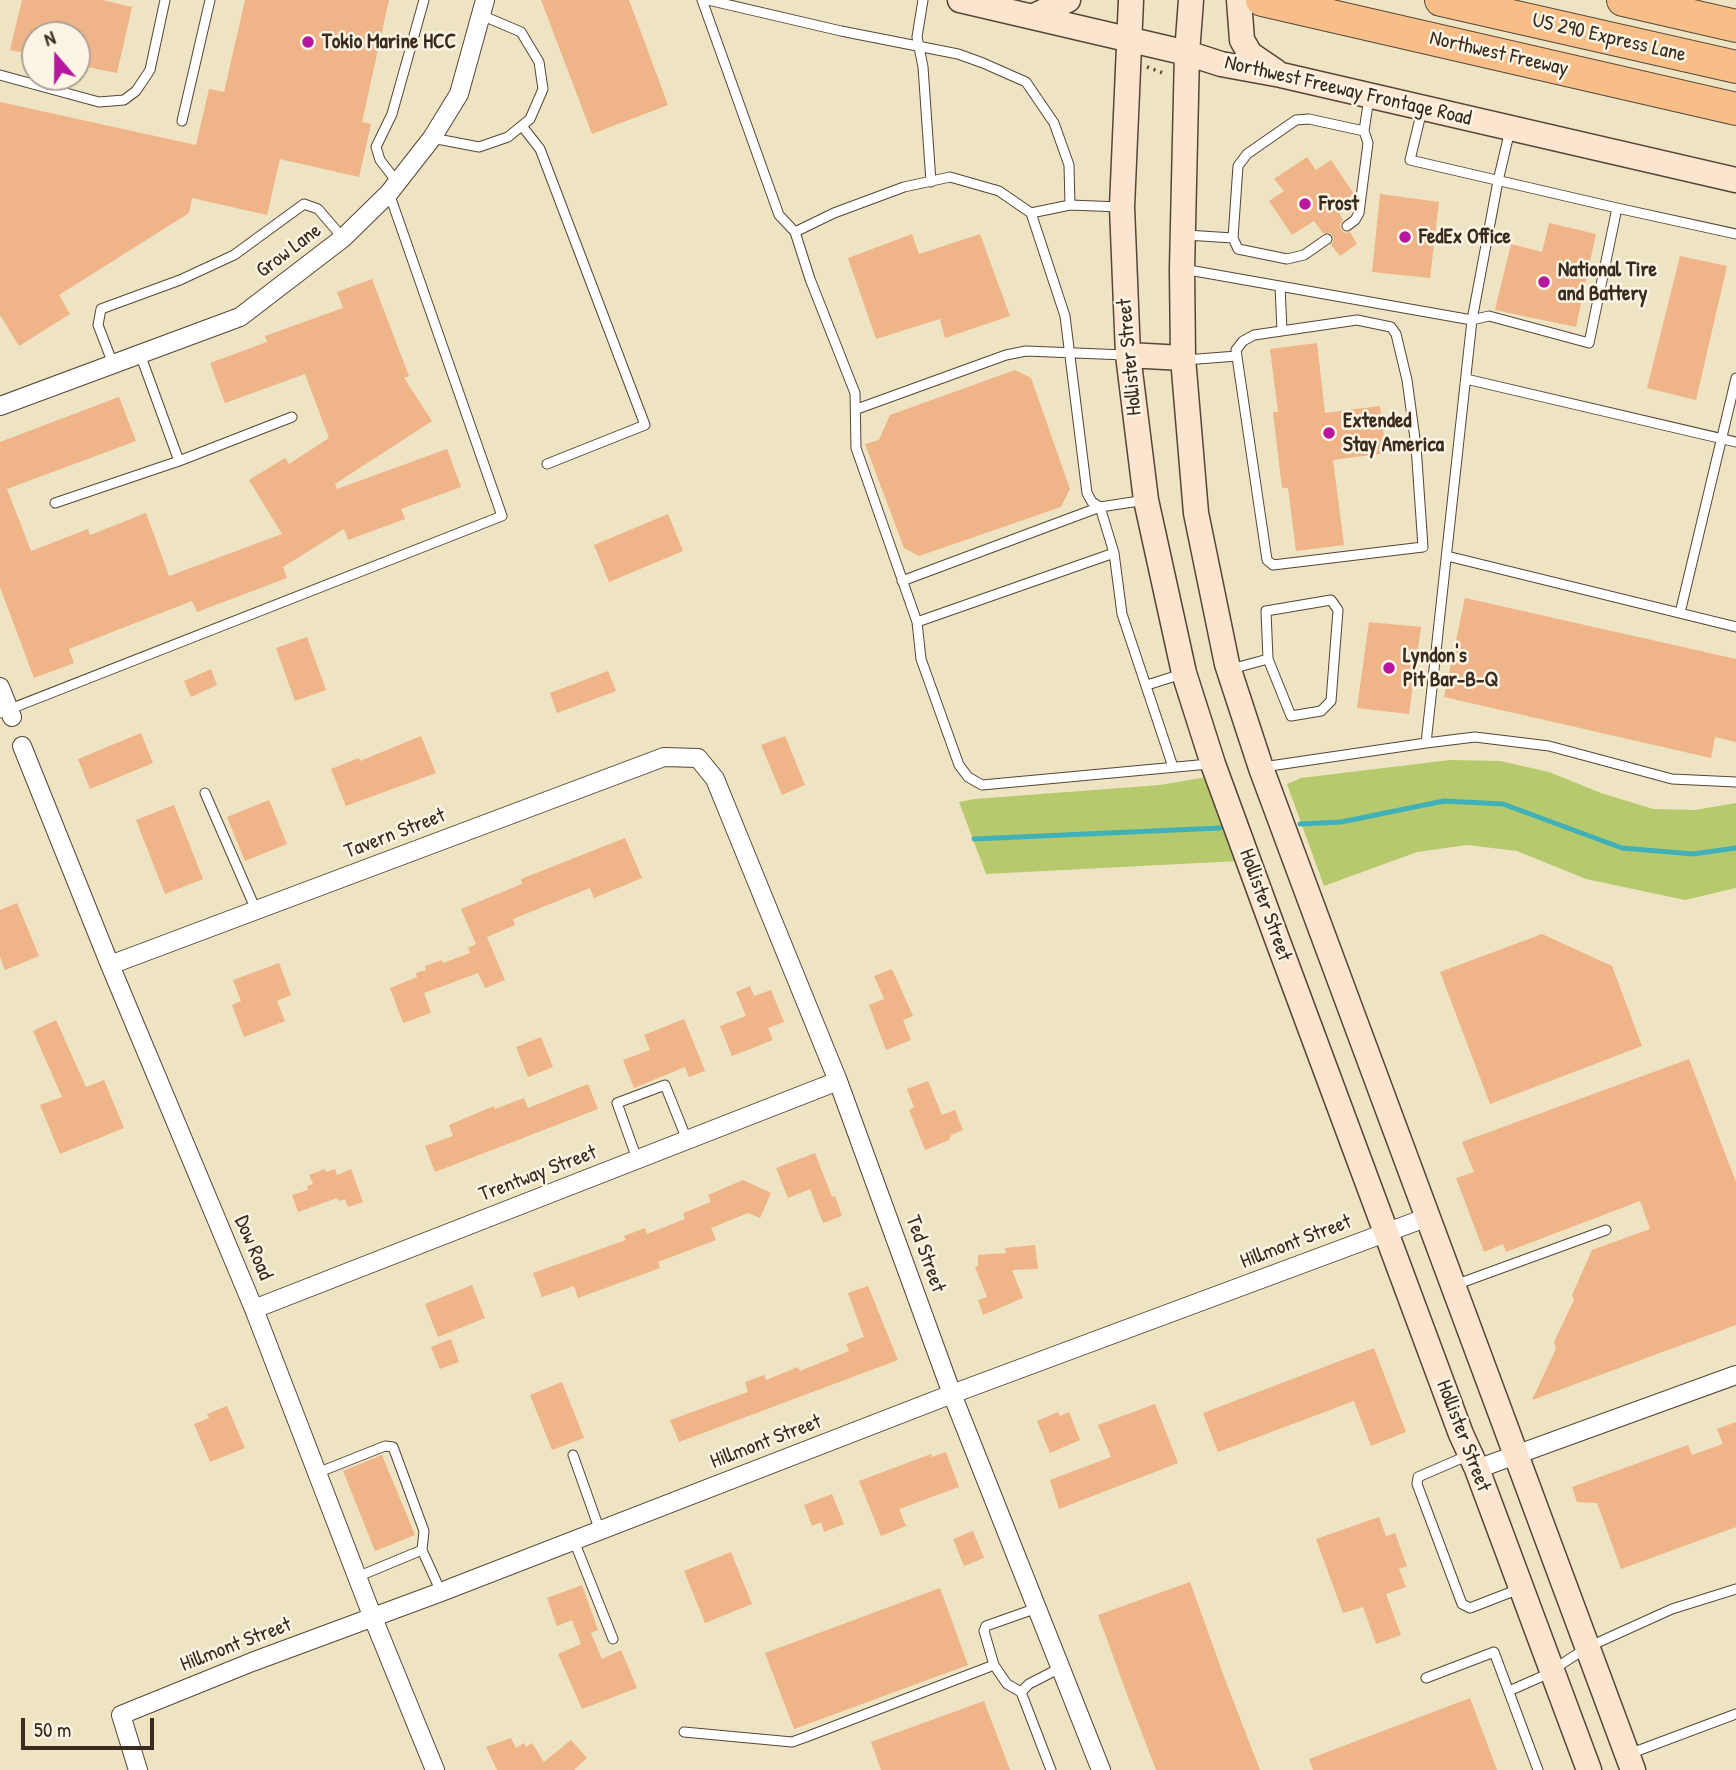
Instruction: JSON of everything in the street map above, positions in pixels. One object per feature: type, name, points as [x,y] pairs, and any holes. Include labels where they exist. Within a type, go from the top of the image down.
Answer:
[{"type":"highway","name":"Northwest Freeway","points":[[1262,0],[1733,109]]},
{"type":"highway","name":"US 290 Express Lane","points":[[1441,0],[1736,67]]},
{"type":"highway","points":[[1623,0],[1736,26]]},
{"type":"main road","name":"Northwest Freeway Frontage Road","points":[[960,0],[1187,52],[1221,64],[1281,75],[1736,180]]},
{"type":"main road","points":[[1034,16],[1068,0]]},
{"type":"main road","name":"Hollister Street","points":[[1131,0],[1122,207],[1128,355],[1146,500],[1184,673],[1213,764],[1589,1770]]},
{"type":"main road","name":"Hollister Street","points":[[1191,0],[1187,52],[1182,269],[1183,359],[1196,513],[1229,670],[1261,768],[1631,1762]]},
{"type":"main road","points":[[1239,0],[1242,40],[1250,54],[1281,75]]},
{"type":"main road","points":[[1128,355],[1183,359]]},
{"type":"street","name":"Grow Lane","points":[[0,406],[240,317],[343,238],[393,187],[432,138],[459,94],[483,7]]},
{"type":"street","points":[[0,687],[7,713]]},
{"type":"street","name":"Dow Road","points":[[22,746],[254,1309],[373,1618],[435,1770]]},
{"type":"street","name":"Tavern Street","points":[[110,965],[664,757],[698,758]]},
{"type":"street","name":"Ted Street","points":[[698,758],[715,779],[838,1082],[952,1395],[1101,1770]]},
{"type":"street","name":"Trentway Street","points":[[254,1309],[838,1082]]},
{"type":"street","name":"Hillmont Street","points":[[138,1770],[121,1715],[252,1662],[952,1395],[1428,1217]]},
{"type":"street","points":[[1474,1462],[1516,1455],[1736,1375]]},
{"type":"lane","points":[[0,75],[100,102],[124,100],[136,91],[150,70],[165,0]]},
{"type":"lane","points":[[182,121],[209,0]]},
{"type":"lane","points":[[7,713],[50,693],[502,516],[393,187],[376,147],[392,114],[424,0]]},
{"type":"lane","points":[[702,0],[779,215],[795,232],[810,279],[855,393],[856,447],[917,622],[921,659],[959,765],[968,777],[982,785],[1213,764]]},
{"type":"lane","points":[[708,0],[958,54],[1026,82],[1054,123],[1069,165],[1070,205]]},
{"type":"lane","points":[[923,0],[918,47],[923,67],[930,181]]},
{"type":"lane","points":[[432,138],[479,147],[508,137],[530,119],[543,89],[539,62],[521,32],[483,7]]},
{"type":"lane","points":[[1347,226],[1359,213],[1368,143],[1364,131],[1369,96]]},
{"type":"lane","points":[[1422,108],[1410,160],[1736,234]]},
{"type":"lane","points":[[1327,239],[1304,255],[1287,259],[1238,249],[1233,239],[1238,166],[1247,154],[1296,120],[1303,118],[1364,131]]},
{"type":"lane","points":[[522,126],[540,149],[645,425],[547,464]]},
{"type":"lane","points":[[1426,743],[1472,320],[1498,181],[1511,128]]},
{"type":"lane","points":[[795,232],[834,213],[904,187],[950,177],[999,191],[1031,213],[1065,316],[1087,494],[1092,502],[1100,507],[1114,553],[1122,614],[1173,767]]},
{"type":"lane","points":[[113,364],[98,325],[101,309],[180,280],[234,255],[304,204],[318,209],[343,238]]},
{"type":"lane","points":[[1031,213],[1070,205],[1122,207]]},
{"type":"lane","points":[[1182,269],[1472,320],[1489,316],[1589,343],[1617,208]]},
{"type":"lane","points":[[1183,234],[1233,239]]},
{"type":"lane","points":[[1280,286],[1282,331]]},
{"type":"lane","points":[[1357,320],[1391,327],[1396,334],[1407,380],[1416,446],[1423,547],[1282,565],[1273,565],[1267,560],[1237,356],[1238,346],[1254,335],[1282,331],[1357,320]]},
{"type":"lane","points":[[857,409],[1006,355],[1026,351],[1128,355]]},
{"type":"lane","points":[[140,354],[179,461]]},
{"type":"lane","points":[[1183,359],[1237,356]]},
{"type":"lane","points":[[1680,613],[1736,378]]},
{"type":"lane","points":[[1466,379],[1736,442]]},
{"type":"lane","points":[[55,503],[179,461],[292,417]]},
{"type":"lane","points":[[902,581],[1100,507],[1146,500]]},
{"type":"lane","points":[[917,622],[1114,553]]},
{"type":"lane","points":[[1447,556],[1736,627]]},
{"type":"lane","points":[[1331,600],[1338,610],[1331,701],[1321,711],[1291,716],[1268,659],[1266,611],[1331,600]]},
{"type":"lane","points":[[1229,670],[1268,659]]},
{"type":"lane","points":[[1147,685],[1184,673]]},
{"type":"lane","points":[[1261,768],[1475,737],[1549,746],[1672,779],[1736,782]]},
{"type":"lane","points":[[205,793],[256,910]]},
{"type":"lane","points":[[638,1160],[617,1103],[665,1085],[687,1140]]},
{"type":"lane","points":[[1454,1286],[1606,1230]]},
{"type":"lane","points":[[317,1473],[385,1446],[393,1447],[424,1531],[422,1550],[441,1592]]},
{"type":"lane","points":[[573,1455],[600,1531]]},
{"type":"lane","points":[[1474,1462],[1418,1477],[1417,1484],[1462,1604],[1470,1608],[1521,1588]]},
{"type":"lane","points":[[574,1541],[613,1639]]},
{"type":"lane","points":[[357,1577],[422,1550]]},
{"type":"lane","points":[[1509,1691],[1543,1676],[1588,1647],[1672,1609],[1736,1589]]},
{"type":"lane","points":[[1037,1608],[986,1626],[984,1631],[994,1665],[1007,1684],[1021,1692],[1051,1770]]},
{"type":"lane","points":[[1426,1678],[1494,1652],[1538,1770]]},
{"type":"lane","points":[[684,1732],[792,1742],[994,1665]]},
{"type":"lane","points":[[1021,1692],[1060,1668]]},
{"type":"lane","points":[[1631,1762],[1736,1714]]},
{"type":"path","points":[[1143,66],[1168,74]]},
{"type":"green space","points":[[1450,760],[1500,761],[1549,772],[1601,793],[1653,809],[1695,810],[1736,803],[1736,888],[1685,900],[1586,879],[1517,851],[1467,845],[1417,852],[1324,886],[1287,784],[1301,778]]},
{"type":"green space","points":[[1207,777],[1238,861],[986,874],[959,802],[1160,785]]},
{"type":"building","points":[[22,0],[102,0],[132,7],[117,73],[91,68],[91,21],[21,21],[21,52],[10,50]]},
{"type":"building","points":[[245,0],[389,0],[362,122],[371,124],[359,177],[280,159],[267,215],[192,198],[189,213],[59,295],[70,314],[19,346],[0,315],[0,102],[196,145],[209,89],[224,92]]},
{"type":"building","points":[[541,0],[629,0],[668,105],[592,134]]},
{"type":"building","name":"Frost","points":[[1307,157],[1316,170],[1331,160],[1354,194],[1336,207],[1343,220],[1340,224],[1341,230],[1350,232],[1357,244],[1340,256],[1331,245],[1334,239],[1331,233],[1323,233],[1314,221],[1292,235],[1269,201],[1284,191],[1274,179]]},
{"type":"building","name":"FedEx Office","points":[[1380,194],[1439,202],[1430,278],[1372,272]]},
{"type":"building","name":"National Tire and Battery","points":[[1549,223],[1596,234],[1576,327],[1495,310],[1511,244],[1542,252]]},
{"type":"building","points":[[912,234],[919,254],[980,234],[1010,316],[945,338],[940,319],[876,339],[848,258]]},
{"type":"building","points":[[1680,256],[1727,266],[1696,400],[1647,388]]},
{"type":"building","points":[[372,279],[409,376],[404,378],[432,421],[335,484],[337,489],[447,449],[461,487],[401,509],[405,519],[348,540],[344,529],[283,567],[287,578],[197,612],[192,601],[69,649],[74,663],[34,678],[0,587],[0,442],[119,397],[136,441],[7,489],[31,551],[88,529],[90,535],[146,513],[169,576],[282,534],[249,480],[285,458],[289,464],[329,438],[305,374],[225,403],[210,363],[267,342],[265,336],[343,308],[337,292]]},
{"type":"building","name":"Extended Stay America","points":[[1317,343],[1325,413],[1380,406],[1386,453],[1333,460],[1344,545],[1296,551],[1288,488],[1282,488],[1273,412],[1278,412],[1270,349]]},
{"type":"building","points":[[1015,370],[1031,378],[1070,489],[1061,507],[919,556],[904,548],[865,444],[879,440],[890,415]]},
{"type":"building","points":[[668,514],[683,551],[609,582],[594,545]]},
{"type":"building","points":[[1465,598],[1736,659],[1736,742],[1715,737],[1711,758],[1444,697]]},
{"type":"building","name":"Lyndon's Pit Bar-B-Q","points":[[1369,622],[1421,627],[1409,714],[1357,708]]},
{"type":"building","points":[[307,637],[326,690],[295,701],[276,648]]},
{"type":"building","points":[[211,669],[217,685],[191,697],[184,681]]},
{"type":"building","points":[[608,671],[616,691],[557,713],[550,693]]},
{"type":"building","points":[[141,733],[153,763],[90,789],[78,759]]},
{"type":"building","points":[[421,736],[436,773],[346,806],[331,769],[359,758],[360,761]]},
{"type":"building","points":[[785,736],[805,785],[782,795],[761,745]]},
{"type":"building","points":[[269,800],[287,844],[245,861],[227,817]]},
{"type":"building","points":[[174,805],[203,879],[165,894],[136,820]]},
{"type":"building","points":[[625,838],[642,878],[594,898],[590,888],[513,919],[515,925],[487,937],[505,980],[485,988],[478,973],[424,993],[431,1013],[403,1023],[390,988],[417,977],[416,973],[426,970],[425,966],[442,960],[443,963],[470,953],[468,948],[476,944],[461,909],[522,884],[521,879]]},
{"type":"building","points":[[17,903],[39,956],[5,970],[0,957],[0,910]]},
{"type":"building","points":[[1542,934],[1612,966],[1642,1046],[1490,1104],[1440,972]]},
{"type":"building","points":[[279,963],[291,995],[277,1001],[285,1021],[244,1037],[232,1005],[241,1001],[233,980]]},
{"type":"building","points":[[892,969],[913,1016],[903,1020],[911,1040],[886,1050],[869,1005],[884,999],[874,976]]},
{"type":"building","points":[[750,986],[754,996],[771,990],[784,1022],[768,1028],[773,1040],[732,1056],[720,1026],[746,1016],[736,992]]},
{"type":"building","points":[[684,1019],[705,1071],[689,1077],[685,1067],[634,1088],[623,1060],[650,1050],[644,1035]]},
{"type":"building","points":[[56,1020],[86,1087],[104,1080],[124,1128],[60,1154],[40,1105],[62,1097],[33,1031]]},
{"type":"building","points":[[541,1037],[553,1067],[528,1077],[516,1047]]},
{"type":"building","points":[[1689,1059],[1736,1182],[1736,1325],[1532,1400],[1556,1349],[1554,1342],[1574,1300],[1572,1295],[1592,1250],[1650,1229],[1640,1201],[1506,1252],[1503,1244],[1484,1252],[1456,1178],[1474,1172],[1462,1142]]},
{"type":"building","points":[[928,1081],[942,1115],[955,1110],[963,1130],[951,1135],[949,1140],[925,1150],[909,1110],[914,1107],[907,1089]]},
{"type":"building","points":[[588,1084],[598,1109],[435,1172],[425,1146],[453,1136],[449,1125],[494,1106],[495,1109],[524,1098],[528,1108]]},
{"type":"building","points":[[815,1153],[842,1216],[823,1223],[810,1189],[788,1198],[776,1168]]},
{"type":"building","points":[[325,1169],[326,1172],[335,1169],[337,1175],[351,1169],[363,1202],[348,1207],[345,1199],[338,1201],[337,1198],[298,1212],[292,1195],[308,1190],[307,1186],[313,1184],[309,1175]]},
{"type":"building","points":[[743,1180],[771,1193],[760,1218],[748,1213],[711,1228],[716,1240],[658,1262],[660,1268],[578,1298],[574,1286],[542,1297],[533,1273],[626,1240],[624,1236],[645,1228],[647,1234],[685,1219],[683,1213],[711,1202],[708,1195]]},
{"type":"building","points":[[1035,1245],[1038,1269],[1012,1270],[1023,1298],[983,1315],[978,1300],[987,1297],[975,1267],[978,1266],[978,1255],[1006,1253],[1005,1248]]},
{"type":"building","points":[[472,1285],[485,1318],[438,1337],[425,1304]]},
{"type":"building","points":[[868,1286],[898,1360],[679,1442],[670,1420],[748,1392],[745,1382],[764,1375],[766,1380],[798,1367],[800,1371],[849,1351],[846,1344],[864,1337],[848,1293]]},
{"type":"building","points":[[451,1339],[459,1362],[440,1369],[431,1347]]},
{"type":"building","points":[[1374,1348],[1406,1432],[1371,1446],[1354,1401],[1218,1452],[1203,1413]]},
{"type":"building","points":[[562,1382],[584,1438],[552,1450],[530,1395]]},
{"type":"building","points":[[1155,1404],[1178,1463],[1059,1509],[1050,1480],[1111,1457],[1098,1425]]},
{"type":"building","points":[[227,1406],[245,1448],[210,1462],[194,1424],[209,1418],[207,1414]]},
{"type":"building","points":[[1058,1412],[1060,1416],[1069,1412],[1080,1440],[1050,1453],[1037,1421]]},
{"type":"building","points":[[1736,1422],[1736,1527],[1621,1569],[1597,1503],[1577,1502],[1572,1487],[1688,1445],[1692,1455],[1723,1444],[1717,1429]]},
{"type":"building","points":[[946,1452],[959,1487],[899,1509],[906,1526],[881,1536],[859,1481],[931,1454],[932,1457]]},
{"type":"building","points":[[382,1455],[415,1535],[375,1551],[343,1471]]},
{"type":"building","points":[[832,1494],[844,1524],[824,1532],[821,1522],[812,1526],[804,1505]]},
{"type":"building","points":[[1379,1517],[1386,1536],[1395,1533],[1407,1566],[1399,1569],[1406,1587],[1386,1594],[1401,1635],[1376,1644],[1363,1607],[1343,1613],[1316,1539]]},
{"type":"building","points":[[973,1531],[984,1558],[964,1566],[953,1539]]},
{"type":"building","points":[[731,1552],[752,1604],[705,1623],[684,1571]]},
{"type":"building","points":[[1190,1582],[1260,1770],[1156,1770],[1128,1697],[1098,1615]]},
{"type":"building","points":[[582,1585],[598,1630],[591,1633],[602,1659],[621,1650],[637,1688],[582,1709],[558,1654],[581,1644],[572,1620],[557,1626],[547,1598]]},
{"type":"building","points":[[940,1588],[968,1665],[794,1729],[765,1653]]},
{"type":"building","points":[[1470,1698],[1497,1770],[1313,1770],[1309,1759]]},
{"type":"building","points":[[984,1701],[1010,1770],[881,1770],[871,1742]]},
{"type":"building","points":[[511,1738],[516,1748],[524,1743],[526,1747],[532,1743],[544,1762],[571,1740],[587,1758],[574,1770],[497,1770],[486,1747]]},
{"type":"waterway","points":[[1300,824],[1341,822],[1444,801],[1503,804],[1622,848],[1693,854],[1736,848]]},
{"type":"waterway","points":[[974,839],[1220,828]]},
{"type":"place","name":"Tokio Marine HCC","points":[[308,42]]},
{"type":"place","name":"Frost","points":[[1305,204]]},
{"type":"place","name":"FedEx Office","points":[[1405,237]]},
{"type":"place","name":"National Tire and Battery","points":[[1544,282]]},
{"type":"place","name":"Extended Stay America","points":[[1329,433]]},
{"type":"place","name":"Lyndon's Pit Bar-B-Q","points":[[1389,668]]}]
